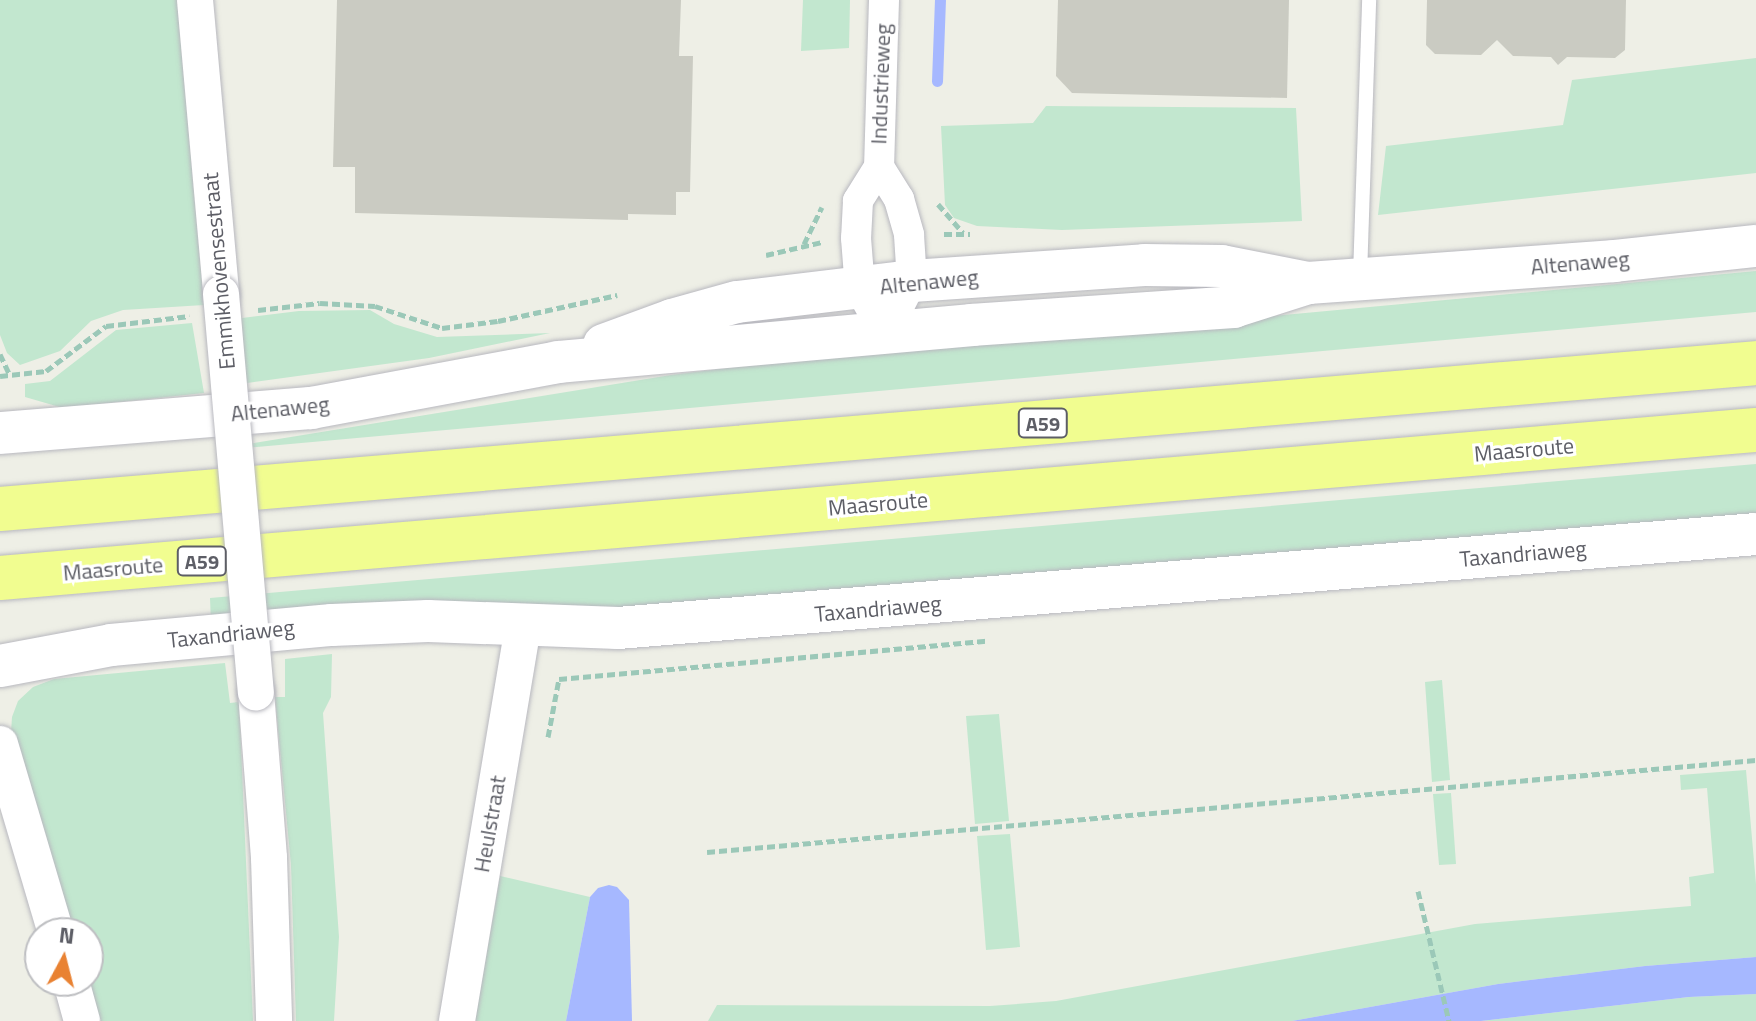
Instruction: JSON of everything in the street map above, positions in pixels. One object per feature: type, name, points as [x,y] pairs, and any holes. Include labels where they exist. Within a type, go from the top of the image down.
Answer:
[{"type":"highway","name":"A59","points":[[0,509],[1756,363]]},
{"type":"highway","name":"Maasroute","points":[[0,578],[1756,430]]},
{"type":"main road","name":"Altenaweg","points":[[0,433],[311,408],[558,362],[1233,307],[1308,283],[1756,246]]},
{"type":"main road","name":"Altenaweg","points":[[558,362],[672,320],[737,302],[912,281],[1144,265],[1222,266],[1308,283]]},
{"type":"main road","name":"Taxandriaweg","points":[[0,666],[111,645],[332,625],[428,621],[618,628],[1756,534]]},
{"type":"street","name":"Emmikhovensestraat","points":[[195,0],[269,858],[274,1021]]},
{"type":"street","name":"Industrieweg","points":[[884,0],[879,167],[858,201],[860,289],[885,334]]},
{"type":"street","name":"Industrieweg","points":[[879,167],[899,199],[909,235],[912,281]]},
{"type":"street","points":[[885,334],[912,281]]},
{"type":"street","name":"Heulstraat","points":[[457,1021],[523,626]]},
{"type":"street","points":[[0,744],[51,917]]},
{"type":"street","points":[[75,997],[82,1021]]},
{"type":"lane","points":[[1360,280],[1369,0]]},
{"type":"path","points":[[0,376],[46,371],[106,326],[191,316]]},
{"type":"path","points":[[0,354],[10,375]]},
{"type":"path","name":"Taxandriaweg","points":[[548,737],[559,679],[989,641]]},
{"type":"path","points":[[707,852],[1756,760],[1756,766]]},
{"type":"path","points":[[1418,891],[1449,1021]]},
{"type":"green space","points":[[0,0],[177,0],[204,305],[123,310],[91,321],[60,351],[20,365],[7,353],[0,335]]},
{"type":"green space","points":[[803,0],[850,0],[849,48],[801,51]]},
{"type":"green space","points":[[1756,58],[1756,173],[1378,215],[1386,146],[1563,125],[1572,80]]},
{"type":"green space","points":[[1046,106],[1296,108],[1302,221],[1062,230],[977,226],[954,218],[945,205],[941,126],[1033,123]]},
{"type":"green space","points":[[1756,271],[1756,312],[246,448],[248,444],[671,375],[769,363]]},
{"type":"green space","points":[[370,310],[394,324],[437,337],[550,333],[429,358],[240,384],[234,319],[299,311]]},
{"type":"green space","points":[[192,323],[204,393],[63,408],[25,397],[25,384],[50,381],[116,330]]},
{"type":"green space","points":[[1756,464],[1756,514],[643,609],[211,622],[210,598]]},
{"type":"green space","points":[[332,654],[331,697],[323,713],[339,937],[334,1021],[296,1021],[291,865],[275,697],[285,697],[285,659]]},
{"type":"green space","points":[[225,663],[230,703],[239,702],[253,1021],[96,1021],[91,997],[104,997],[104,917],[65,917],[11,732],[18,701],[33,687],[54,679]]},
{"type":"green space","points":[[1442,680],[1450,780],[1432,782],[1425,682]]},
{"type":"green space","points":[[999,714],[1009,821],[975,824],[966,716]]},
{"type":"green space","points":[[1746,770],[1756,884],[1756,957],[1645,966],[1498,984],[1292,1021],[708,1021],[717,1005],[990,1006],[1056,1001],[1475,924],[1691,906],[1689,877],[1714,873],[1707,788],[1681,790],[1680,775]]},
{"type":"green space","points":[[1451,793],[1456,864],[1439,865],[1433,794]]},
{"type":"green space","points":[[1010,834],[1020,947],[986,950],[977,836]]},
{"type":"green space","points":[[500,876],[590,897],[566,1021],[475,1021]]},
{"type":"green space","points":[[1756,994],[1756,1021],[1481,1021],[1689,997]]},
{"type":"water","points":[[609,885],[617,887],[629,900],[632,1021],[566,1021],[590,897],[598,888]]},
{"type":"water","points":[[1756,957],[1756,994],[1689,997],[1481,1021],[1292,1021],[1498,984],[1645,966]]},
{"type":"building","points":[[337,0],[681,0],[679,56],[693,56],[690,192],[676,192],[676,215],[628,214],[628,220],[355,213],[355,167],[333,167]]},
{"type":"building","points":[[1058,0],[1289,0],[1287,98],[1072,93],[1056,76]]},
{"type":"building","points":[[1427,0],[1626,0],[1625,50],[1615,58],[1567,57],[1558,65],[1551,57],[1513,56],[1497,40],[1481,55],[1435,54],[1426,45]]},
{"type":"waterway","points":[[937,81],[940,0]]}]
